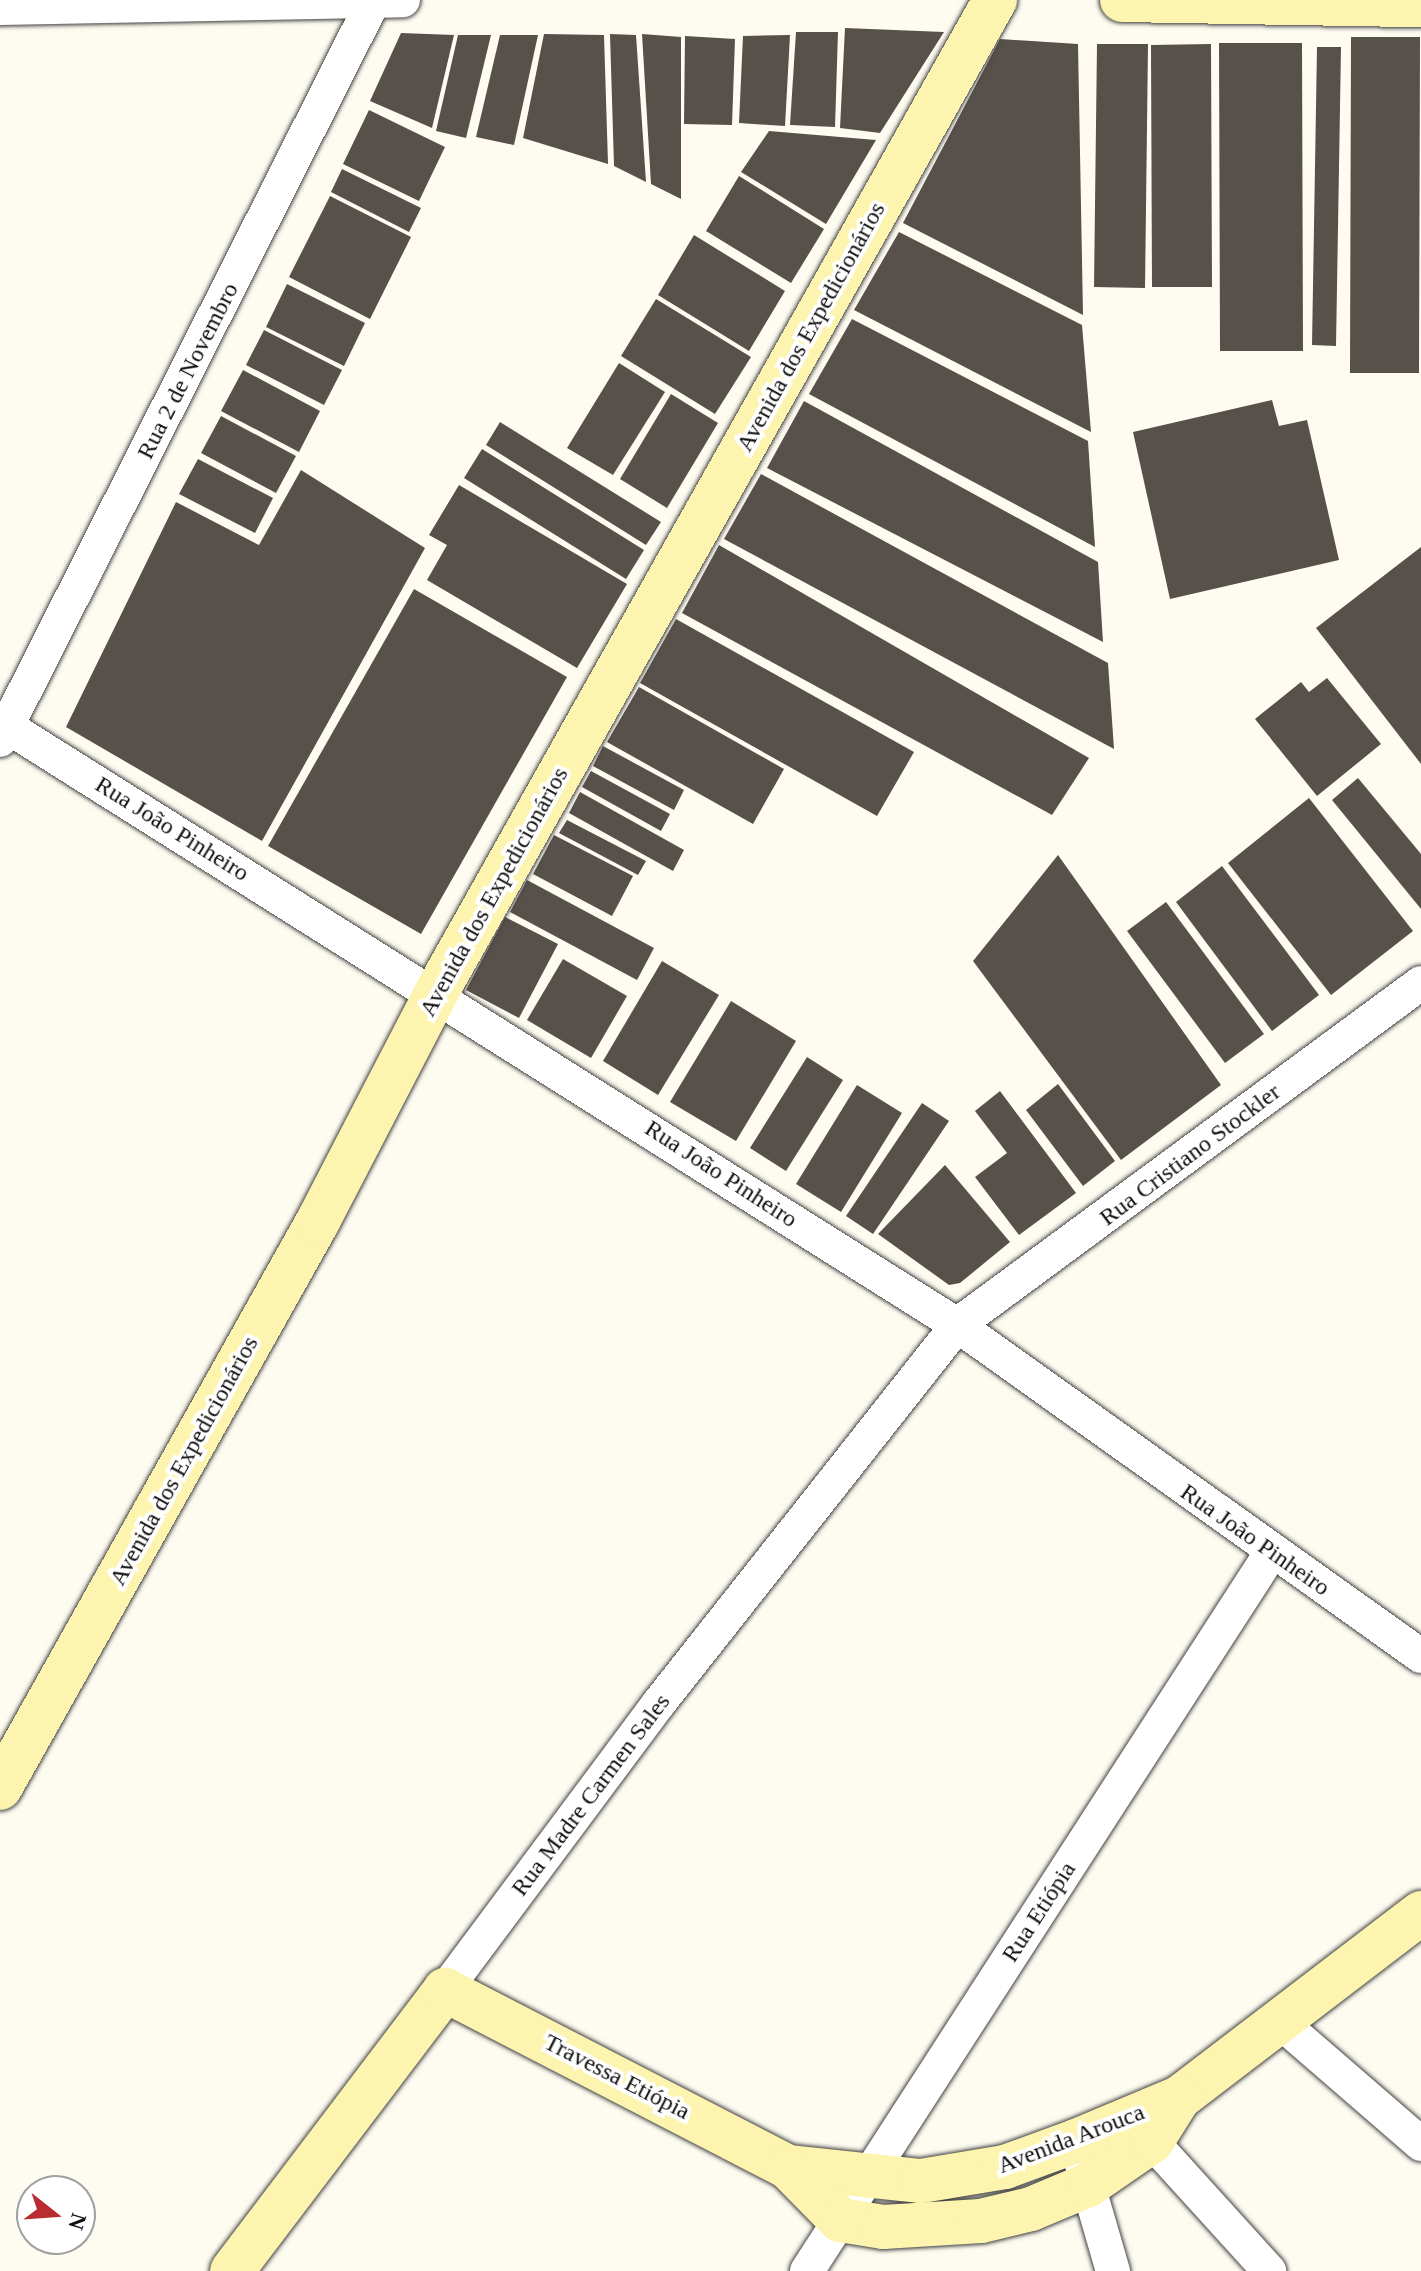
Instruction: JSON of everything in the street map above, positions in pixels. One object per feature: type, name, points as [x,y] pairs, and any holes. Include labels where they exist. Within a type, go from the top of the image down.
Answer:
[{"type":"street","name":"Rua 2 de Novembro","points":[[2,730],[374,0]]},
{"type":"street","points":[[0,8],[403,0]]},
{"type":"street","name":"Avenida dos Expedicionários","points":[[0,1788],[318,1221],[436,993],[995,0]]},
{"type":"street","points":[[1122,0],[1421,5]]},
{"type":"street","name":"Rua João Pinheiro","points":[[2,730],[436,993],[957,1325],[1271,1553],[1421,1656]]},
{"type":"street","name":"Rua Cristiano Stockler","points":[[957,1325],[1421,983]]},
{"type":"street","name":"Rua Madre Carmen Sales","points":[[232,2271],[659,1703],[957,1325]]},
{"type":"street","name":"Rua Etiópia","points":[[807,2271],[1271,1553]]},
{"type":"street","name":"Avenida Arouca","points":[[840,2220],[883,2227],[942,2227],[1031,2209],[1088,2185],[1141,2129],[1421,1913]]},
{"type":"street","name":"Travessa Etiópia","points":[[445,1990],[788,2167],[840,2220]]},
{"type":"street","points":[[1279,2021],[1421,2144]]},
{"type":"street","points":[[1141,2129],[1269,2271]]},
{"type":"street","name":"Avenida Arouca","points":[[867,2179],[954,2178],[1076,2141],[1141,2129]]},
{"type":"street","points":[[1076,2141],[1113,2271]]},
{"type":"street","name":"Travessa Etiópia","points":[[788,2167],[867,2179]]},
{"type":"building","points":[[845,28],[944,32],[880,133],[840,128]]},
{"type":"building","points":[[796,32],[838,32],[835,127],[790,125]]},
{"type":"building","points":[[401,33],[454,35],[432,128],[370,101]]},
{"type":"building","points":[[544,34],[604,35],[608,164],[523,138]]},
{"type":"building","points":[[610,34],[636,35],[646,182],[614,166]]},
{"type":"building","points":[[642,34],[681,37],[681,199],[651,184]]},
{"type":"building","points":[[458,35],[491,35],[466,138],[436,131]]},
{"type":"building","points":[[500,35],[538,35],[514,145],[476,137]]},
{"type":"building","points":[[790,35],[785,126],[739,123],[743,36]]},
{"type":"building","points":[[685,36],[735,39],[732,125],[684,124]]},
{"type":"building","points":[[1351,37],[1420,37],[1419,373],[1350,373]]},
{"type":"building","points":[[1000,39],[1078,44],[1083,315],[903,223]]},
{"type":"building","points":[[1219,43],[1302,43],[1303,351],[1220,351]]},
{"type":"building","points":[[1097,44],[1148,44],[1145,288],[1094,287]]},
{"type":"building","points":[[1211,44],[1212,287],[1152,287],[1151,45]]},
{"type":"building","points":[[1317,47],[1341,47],[1336,346],[1312,345]]},
{"type":"building","points":[[369,110],[445,147],[419,201],[343,164]]},
{"type":"building","points":[[769,131],[876,140],[826,224],[741,172]]},
{"type":"building","points":[[342,169],[421,208],[409,232],[331,192]]},
{"type":"building","points":[[739,176],[824,229],[791,283],[706,231]]},
{"type":"building","points":[[330,196],[411,237],[370,319],[289,277]]},
{"type":"building","points":[[899,232],[1082,325],[1091,432],[854,310]]},
{"type":"building","points":[[694,235],[785,291],[749,351],[658,295]]},
{"type":"building","points":[[287,284],[365,323],[344,366],[266,327]]},
{"type":"building","points":[[656,299],[751,357],[715,414],[621,356]]},
{"type":"building","points":[[852,319],[1088,441],[1095,547],[809,394]]},
{"type":"building","points":[[264,330],[342,370],[324,405],[246,365]]},
{"type":"building","points":[[619,363],[665,392],[613,475],[567,448]]},
{"type":"building","points":[[243,370],[320,411],[299,452],[221,411]]},
{"type":"building","points":[[671,394],[718,423],[667,508],[620,479]]},
{"type":"building","points":[[1272,400],[1279,426],[1307,420],[1339,560],[1170,599],[1133,432]]},
{"type":"building","points":[[804,401],[1098,562],[1103,642],[767,468]]},
{"type":"building","points":[[221,416],[296,456],[276,493],[201,453]]},
{"type":"building","points":[[500,422],[661,522],[646,545],[486,445]]},
{"type":"building","points":[[482,449],[644,550],[626,579],[464,478]]},
{"type":"building","points":[[198,459],[273,498],[255,533],[179,494]]},
{"type":"building","points":[[301,470],[425,548],[262,841],[66,727],[176,502],[259,545]]},
{"type":"building","points":[[761,474],[1108,663],[1114,749],[724,539]]},
{"type":"building","points":[[459,485],[627,584],[577,668],[427,580],[447,545],[429,535]]},
{"type":"building","points":[[719,545],[1089,758],[1052,815],[682,613]]},
{"type":"building","points":[[1421,547],[1421,764],[1316,628]]},
{"type":"building","points":[[414,589],[567,677],[421,934],[268,846]]},
{"type":"building","points":[[676,619],[914,752],[877,816],[640,683]]},
{"type":"building","points":[[1327,678],[1381,744],[1317,796],[1255,719],[1301,682],[1309,692]]},
{"type":"building","points":[[639,687],[784,769],[753,824],[607,742]]},
{"type":"building","points":[[603,746],[684,790],[674,810],[593,766]]},
{"type":"building","points":[[591,771],[670,814],[661,831],[582,787]]},
{"type":"building","points":[[1358,778],[1421,854],[1421,909],[1332,800]]},
{"type":"building","points":[[580,792],[684,850],[673,871],[569,813]]},
{"type":"building","points":[[1309,798],[1413,931],[1331,995],[1228,863]]},
{"type":"building","points":[[567,820],[646,861],[638,875],[559,833]]},
{"type":"building","points":[[554,835],[633,876],[612,916],[533,874]]},
{"type":"building","points":[[1058,855],[1221,1085],[1121,1160],[973,961]]},
{"type":"building","points":[[1222,866],[1319,995],[1272,1031],[1176,902]]},
{"type":"building","points":[[527,880],[654,948],[637,980],[510,912]]},
{"type":"building","points":[[1166,902],[1264,1034],[1225,1063],[1127,931]]},
{"type":"building","points":[[505,917],[558,944],[519,1018],[466,990]]},
{"type":"building","points":[[563,959],[627,996],[591,1058],[527,1020]]},
{"type":"building","points":[[662,961],[719,995],[658,1095],[603,1061]]},
{"type":"building","points":[[731,1001],[796,1041],[736,1141],[670,1102]]},
{"type":"building","points":[[807,1057],[843,1080],[786,1171],[750,1148]]},
{"type":"building","points":[[1058,1084],[1115,1161],[1083,1186],[1026,1110]]},
{"type":"building","points":[[857,1085],[902,1113],[841,1212],[796,1184]]},
{"type":"building","points":[[1000,1091],[1076,1193],[1019,1235],[975,1177],[1007,1153],[975,1111]]},
{"type":"building","points":[[922,1103],[949,1121],[873,1234],[846,1216]]},
{"type":"building","points":[[945,1165],[1010,1242],[960,1283],[949,1285],[878,1234]]}]
